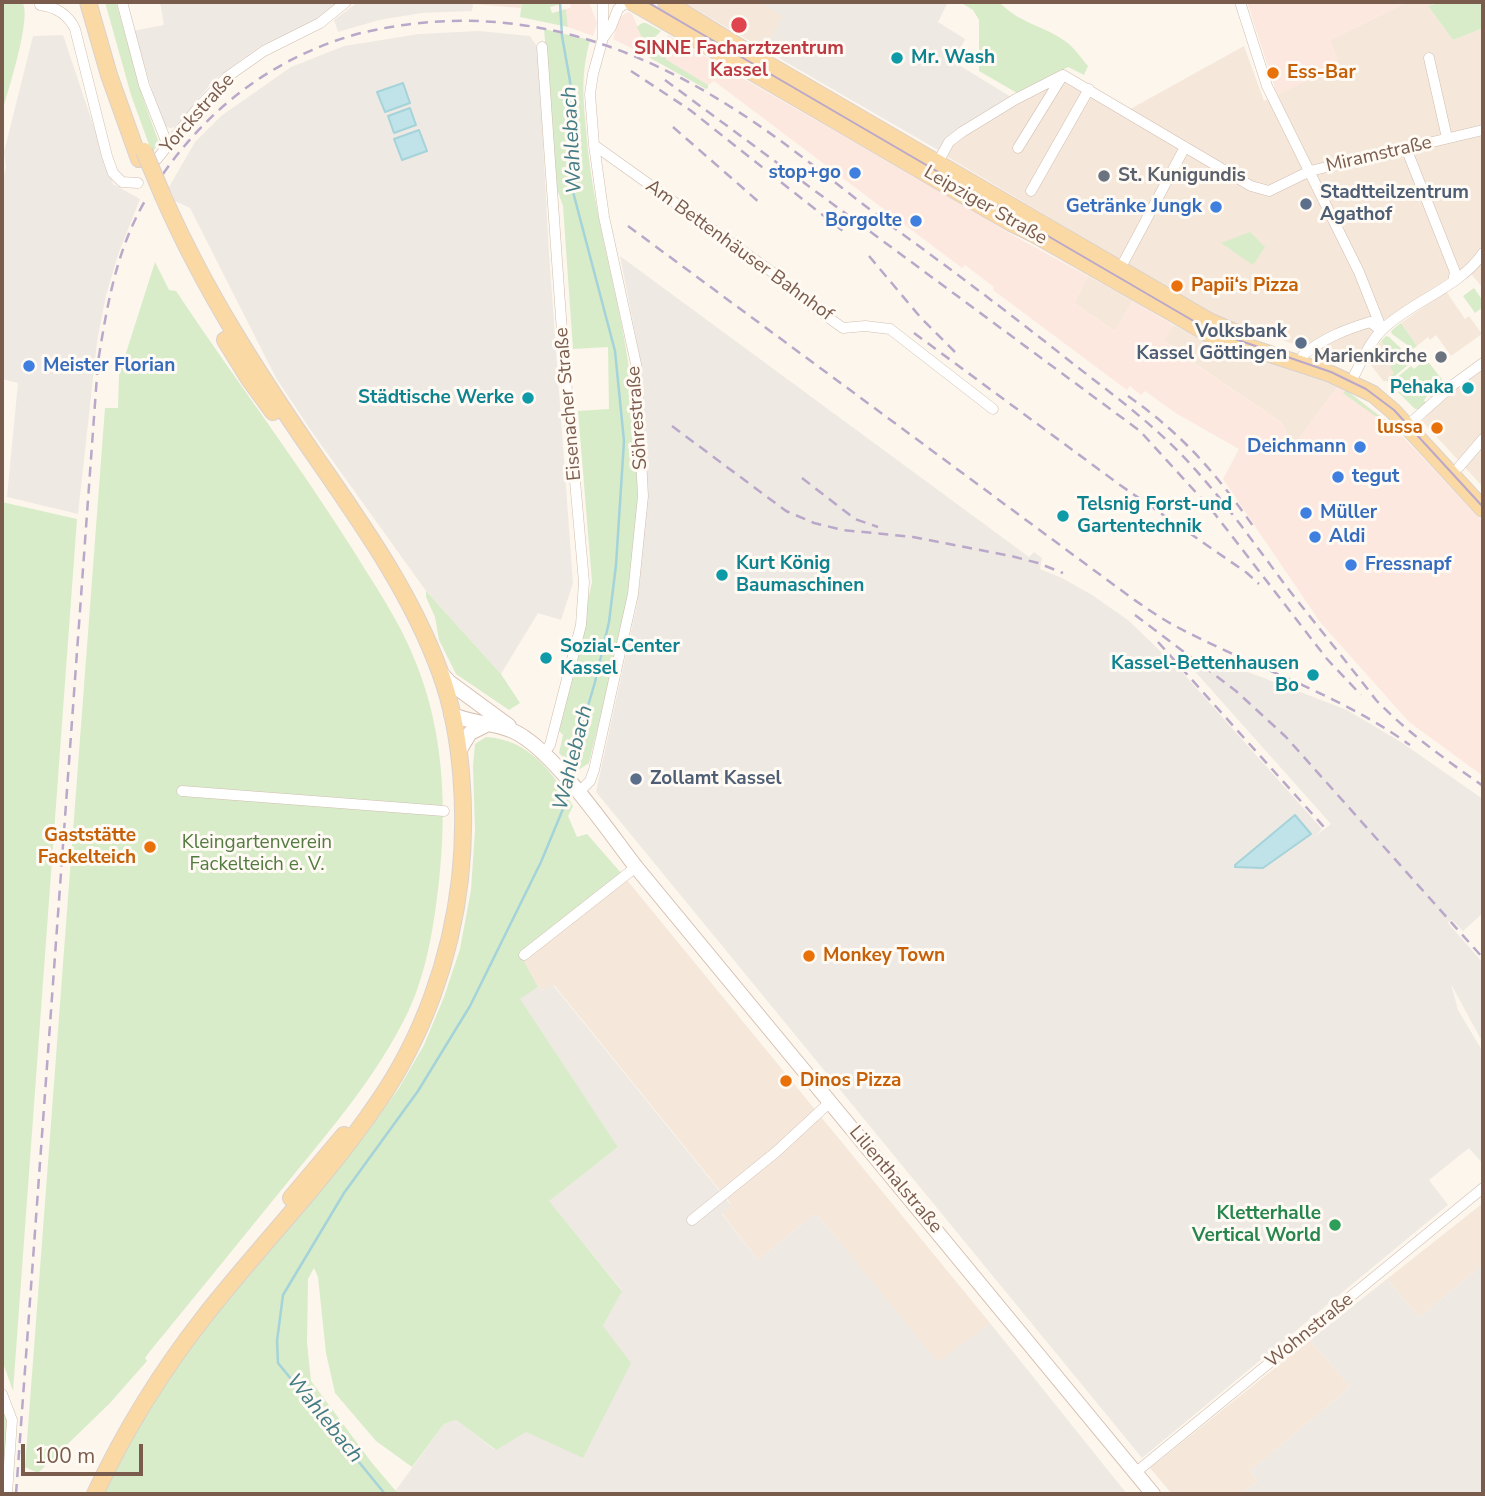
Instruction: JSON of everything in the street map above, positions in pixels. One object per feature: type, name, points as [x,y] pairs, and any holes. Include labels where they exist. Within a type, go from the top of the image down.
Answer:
[{"type":"main road","points":[[88,2],[113,87],[147,157]]},
{"type":"main road","points":[[95,1494],[134,1417],[166,1368],[206,1315],[338,1160],[394,1079],[424,1017],[436,984],[457,905],[463,839],[458,753],[446,709],[420,645],[392,589],[355,529],[249,379],[224,339],[186,267],[113,65],[98,2]]},
{"type":"main road","name":"Leipziger Straße","points":[[633,2],[1011,223],[1206,332],[1353,378]]},
{"type":"main road","name":"Leipziger Straße","points":[[666,2],[759,59],[1222,327],[1303,355],[1353,378],[1410,423],[1483,509]]},
{"type":"main road","points":[[160,199],[235,337],[362,523],[396,579],[441,673],[515,732]]},
{"type":"main road","points":[[1410,423],[1483,492]]},
{"type":"main road","points":[[85,1494],[114,1436],[155,1369],[220,1283],[352,1124],[384,1079],[423,1000],[444,932],[455,854],[453,776],[441,673]]},
{"type":"main road","points":[[446,709],[482,706]]},
{"type":"main road","name":"Lilienthalstraße","points":[[446,709],[467,721],[515,732],[542,754],[574,787],[636,867],[1153,1494]]},
{"type":"main road","points":[[458,753],[470,733],[488,724]]},
{"type":"street","points":[[122,2],[145,85],[168,146]]},
{"type":"street","name":"Yorckstraße","points":[[147,157],[168,146],[227,77],[264,51],[320,23],[346,2]]},
{"type":"street","name":"Söhrestraße","points":[[574,787],[590,780],[594,770],[633,594],[643,496],[636,364],[604,217],[594,145],[591,85],[603,38],[603,2]]},
{"type":"street","name":"Söhrestraße","points":[[603,38],[620,7],[633,2]]},
{"type":"street","points":[[1240,2],[1267,86],[1359,272],[1382,330]]},
{"type":"street","points":[[40,5],[50,6],[70,19],[75,29],[113,173],[122,182],[138,183]]},
{"type":"street","name":"Eisenacher Straße","points":[[542,47],[563,346],[584,582],[581,625],[550,745],[542,754]]},
{"type":"street","name":"Miramstraße","points":[[1429,58],[1447,138]]},
{"type":"street","points":[[937,162],[949,142],[962,132],[1016,99],[1063,75]]},
{"type":"street","points":[[1063,75],[1185,147],[1120,269]]},
{"type":"street","points":[[1018,148],[1063,75]]},
{"type":"street","points":[[1031,191],[1089,89]]},
{"type":"street","name":"Miramstraße","points":[[1185,147],[1251,186],[1269,191],[1310,171],[1483,130]]},
{"type":"street","name":"Am Bettenhäuser Bahnhof","points":[[594,145],[772,272],[843,328],[865,326],[890,329],[992,409]]},
{"type":"street","points":[[1406,148],[1455,272],[1453,282]]},
{"type":"street","points":[[1353,378],[1368,348],[1382,330],[1453,282],[1471,268],[1483,253]]},
{"type":"street","points":[[1303,355],[1325,338],[1370,322],[1382,330]]},
{"type":"street","points":[[1410,423],[1483,363]]},
{"type":"street","points":[[1459,467],[1483,439]]},
{"type":"street","points":[[182,791],[444,811]]},
{"type":"street","points":[[524,955],[636,867]]},
{"type":"street","points":[[692,1220],[776,1152],[830,1102]]},
{"type":"street","name":"Wohnstraße","points":[[1135,1473],[1483,1188]]},
{"type":"street","points":[[2,1394],[12,1420],[7,1494]]},
{"type":"shaded area","points":[[160,2],[339,2],[318,20],[261,46],[238,62],[213,81],[175,127],[171,128],[166,127],[162,120],[133,31],[164,25]]},
{"type":"shaded area","points":[[358,2],[473,4],[472,11],[422,13],[379,20],[338,32],[334,20]]},
{"type":"shaded area","points":[[469,2],[522,2],[521,8]]},
{"type":"shaded area","points":[[570,2],[589,2],[597,23],[593,36],[568,27],[566,9],[571,8]]},
{"type":"shaded area","points":[[683,2],[759,2],[784,16],[765,50]]},
{"type":"shaded area","points":[[759,2],[948,2],[938,22],[965,39],[954,62],[1011,97],[965,124],[938,150],[765,50],[783,16]]},
{"type":"shaded area","points":[[1247,2],[1407,2],[1330,40],[1340,65],[1277,95]]},
{"type":"shaded area","points":[[1407,2],[1443,2],[1428,6],[1453,40],[1483,28],[1483,288],[1465,267],[1401,312],[1371,326],[1374,334],[1354,364],[1222,320],[946,156],[953,144],[987,120],[1065,79],[1123,113],[1244,46],[1264,101],[1339,65],[1330,40]]},
{"type":"shaded area","points":[[628,12],[632,14],[649,52],[643,54],[613,39],[620,17]]},
{"type":"shaded area","points":[[479,31],[530,36],[538,48],[549,254],[573,583],[561,620],[538,613],[501,674],[426,591],[312,432],[276,378],[190,208],[175,201],[169,187],[195,142],[221,116],[291,67],[344,46],[419,34]]},
{"type":"shaded area","points":[[63,35],[113,184],[140,199],[119,252],[106,295],[97,342],[78,514],[7,497],[18,383],[2,379],[2,184],[6,167],[4,152],[33,36]]},
{"type":"shaded area","points":[[668,35],[960,201],[1005,231],[1088,276],[1074,303],[1115,331],[1133,301],[1173,325],[1165,339],[1167,343],[1190,356],[1189,360],[1282,423],[1292,447],[1339,385],[1389,422],[1483,522],[1483,776],[1409,722],[1320,622],[1223,479],[1239,449],[1177,414],[1145,391],[1141,395],[1130,386],[1127,390],[993,290],[994,287],[965,265],[962,268],[714,81],[708,85],[667,60],[662,47]]},
{"type":"shaded area","points":[[620,256],[1029,557],[1034,552],[1042,558],[1040,569],[1092,595],[1128,620],[1182,672],[1322,829],[1314,837],[1331,824],[1183,658],[1185,656],[1204,671],[1214,659],[1347,710],[1401,742],[1483,799],[1483,913],[1463,931],[1452,920],[1448,923],[1483,963],[1483,1043],[1451,984],[1458,1010],[1483,1052],[1483,1164],[1469,1148],[1429,1180],[1448,1205],[1142,1458],[596,792],[637,604],[647,500],[641,363]]},
{"type":"shaded area","points":[[1088,276],[1133,301],[1115,331],[1074,303]]},
{"type":"shaded area","points":[[1446,291],[1465,319],[1469,316],[1482,334],[1451,356],[1436,335],[1430,340],[1428,337],[1417,346],[1401,323]]},
{"type":"shaded area","points":[[1173,325],[1207,340],[1320,376],[1339,385],[1292,448],[1282,423],[1164,340]]},
{"type":"shaded area","points":[[1381,341],[1398,362],[1394,373],[1384,382],[1367,360]]},
{"type":"shaded area","points":[[1483,368],[1483,487],[1422,421],[1448,392]]},
{"type":"shaded area","points":[[622,874],[990,1323],[938,1363],[816,1213],[758,1260],[722,1213],[731,1204],[554,985],[543,990],[538,987],[521,958]]},
{"type":"shaded area","points":[[553,985],[731,1205],[722,1214],[758,1260],[816,1213],[938,1362],[990,1323],[1127,1494],[403,1494],[396,1490],[444,1424],[456,1420],[495,1450],[603,1326],[622,1290],[548,1201],[618,1147],[519,999],[538,987],[543,990]]},
{"type":"shaded area","points":[[1483,1203],[1483,1265],[1419,1317],[1387,1279]]},
{"type":"shaded area","points":[[1483,1265],[1483,1494],[1241,1494],[1258,1481],[1250,1471],[1350,1387],[1310,1340],[1387,1279],[1419,1317]]},
{"type":"shaded area","points":[[1310,1340],[1350,1387],[1250,1471],[1258,1481],[1241,1494],[1172,1494],[1150,1468]]},
{"type":"green space","points":[[8,2],[22,2],[25,10],[22,38],[2,113],[2,6]]},
{"type":"green space","points":[[105,2],[116,2],[159,143],[152,153],[131,95]]},
{"type":"green space","points":[[522,2],[568,2],[550,7],[552,13],[566,9],[568,27],[520,17]]},
{"type":"green space","points":[[960,2],[999,2],[1015,15],[1071,46],[1088,66],[1084,75],[1068,67],[1017,93],[979,71],[979,20],[973,10]]},
{"type":"green space","points":[[1443,2],[1483,2],[1483,28],[1453,40],[1428,6]]},
{"type":"green space","points":[[642,23],[661,31],[654,38],[667,60],[708,85],[708,88],[643,54],[649,52],[637,27]]},
{"type":"green space","points":[[544,29],[590,40],[583,84],[589,160],[625,344],[637,456],[636,539],[625,614],[589,763],[577,771],[559,753],[563,735],[559,731],[592,582],[578,411],[609,409],[608,347],[573,349],[563,206],[557,189]]},
{"type":"green space","points":[[1250,232],[1265,247],[1253,265],[1221,243]]},
{"type":"green space","name":"Kleingartenverein Fackelteich e. V.","points":[[155,262],[169,290],[176,291],[332,517],[387,605],[410,648],[433,716],[438,743],[443,798],[439,881],[429,948],[415,997],[396,1035],[368,1080],[321,1142],[151,1350],[145,1358],[147,1361],[110,1403],[38,1473],[25,1467],[105,408],[118,408],[119,375]]},
{"type":"green space","points":[[1474,288],[1483,301],[1483,307],[1475,313],[1463,296]]},
{"type":"green space","points":[[1401,323],[1417,346],[1413,349],[1392,334],[1391,331]]},
{"type":"green space","points":[[1386,336],[1410,357],[1409,364],[1388,382],[1386,380],[1394,373],[1390,367],[1397,362],[1381,341]]},
{"type":"green space","points":[[1426,359],[1444,382],[1420,389],[1401,388],[1396,385],[1393,387],[1390,383],[1411,366],[1414,369]]},
{"type":"green space","points":[[1446,384],[1432,398],[1428,395],[1424,400],[1426,403],[1419,409],[1415,409],[1398,392]]},
{"type":"green space","points":[[1346,390],[1383,419],[1382,421],[1343,393]]},
{"type":"green space","points":[[2,502],[77,519],[13,1391],[2,1360]]},
{"type":"green space","points":[[426,591],[501,674],[520,703],[509,710],[456,674],[439,640]]},
{"type":"green space","points":[[486,737],[514,744],[527,751],[548,770],[573,806],[568,816],[577,837],[587,834],[622,874],[522,958],[538,987],[520,999],[618,1147],[549,1201],[622,1291],[603,1326],[631,1363],[583,1458],[526,1432],[496,1450],[456,1420],[444,1424],[412,1467],[376,1441],[335,1393],[326,1353],[318,1277],[314,1268],[308,1279],[307,1343],[311,1381],[372,1463],[395,1490],[403,1494],[101,1494],[131,1431],[209,1319],[363,1138],[399,1088],[424,1045],[460,949],[471,890],[475,830],[475,744]]},
{"type":"green space","points":[[2,1400],[10,1425],[2,1488]]},
{"type":"water","points":[[403,83],[410,103],[385,112],[377,92]]},
{"type":"water","points":[[410,108],[416,125],[394,133],[388,116]]},
{"type":"water","points":[[419,130],[427,151],[402,160],[394,139]]},
{"type":"water","points":[[1295,815],[1311,834],[1263,868],[1235,867],[1235,865]]},
{"type":"waterway","name":"Wahlebach","points":[[560,2],[562,36],[570,81],[572,188],[615,351],[624,441],[616,565],[609,622],[572,761],[571,775]]},
{"type":"waterway","name":"Wahlebach","points":[[385,1494],[278,1363],[277,1341],[283,1295],[344,1193],[418,1091],[470,1006],[541,862],[570,792]]},
{"type":"tram line","points":[[647,2],[1209,330],[1331,372],[1366,389],[1394,410],[1483,507]]},
{"type":"railway","points":[[163,174],[202,126],[248,87],[299,56],[357,34],[408,24],[458,21],[506,23],[600,43],[645,61],[690,83],[780,140],[1015,318],[1151,426],[1205,480],[1376,700],[1414,735],[1483,786]]},
{"type":"railway","points":[[631,71],[690,110],[844,232]]},
{"type":"railway","points":[[665,80],[1140,431],[1211,509],[1327,659],[1361,695]]},
{"type":"railway","points":[[673,127],[760,203]]},
{"type":"railway","points":[[16,1494],[98,362],[109,300],[120,259],[145,201]]},
{"type":"railway","points":[[628,226],[1133,599],[1173,625],[1355,711],[1410,745]]},
{"type":"railway","points":[[869,256],[921,318],[958,355]]},
{"type":"railway","points":[[914,333],[1259,584]]},
{"type":"railway","points":[[1128,396],[1165,425],[1196,455],[1253,526]]},
{"type":"railway","points":[[672,426],[786,511],[814,523],[843,530],[913,537],[1011,556],[1063,573]]},
{"type":"railway","points":[[802,478],[855,519],[878,527]]},
{"type":"railway","points":[[1135,615],[1236,691],[1286,737],[1483,958]]},
{"type":"railway","points":[[1158,642],[1324,827]]},
{"type":"place","name":"SINNE Facharztzentrum Kassel","points":[[739,25]]},
{"type":"place","name":"Mr. Wash","points":[[897,58]]},
{"type":"place","name":"Ess-Bar","points":[[1273,73]]},
{"type":"place","name":"stop+go","points":[[855,173]]},
{"type":"place","name":"St. Kunigundis","points":[[1104,176]]},
{"type":"place","name":"Stadtteilzentrum Agathof","points":[[1306,204]]},
{"type":"place","name":"Getränke Jungk","points":[[1216,207]]},
{"type":"place","name":"Borgolte","points":[[916,221]]},
{"type":"place","name":"Papii‘s Pizza","points":[[1177,286]]},
{"type":"place","name":"Volksbank Kassel Göttingen","points":[[1301,343]]},
{"type":"place","name":"Marienkirche","points":[[1441,357]]},
{"type":"place","name":"Meister Florian","points":[[29,366]]},
{"type":"place","name":"Pehaka","points":[[1468,388]]},
{"type":"place","name":"Städtische Werke","points":[[528,398]]},
{"type":"place","name":"lussa","points":[[1437,428]]},
{"type":"place","name":"Deichmann","points":[[1360,447]]},
{"type":"place","name":"tegut","points":[[1338,477]]},
{"type":"place","name":"Müller","points":[[1306,513]]},
{"type":"place","name":"Telsnig Forst-und Gartentechnik","points":[[1063,516]]},
{"type":"place","name":"Aldi","points":[[1315,537]]},
{"type":"place","name":"Fressnapf","points":[[1351,565]]},
{"type":"place","name":"Kurt König Baumaschinen","points":[[722,575]]},
{"type":"place","name":"Sozial-Center Kassel","points":[[546,658]]},
{"type":"place","name":"Kassel-Bettenhausen Bo","points":[[1313,675]]},
{"type":"place","name":"Zollamt Kassel","points":[[636,779]]},
{"type":"place","name":"Gaststätte Fackelteich","points":[[150,847]]},
{"type":"place","name":"Monkey Town","points":[[809,956]]},
{"type":"place","name":"Dinos Pizza","points":[[786,1081]]},
{"type":"place","name":"Kletterhalle Vertical World","points":[[1335,1225]]}]
